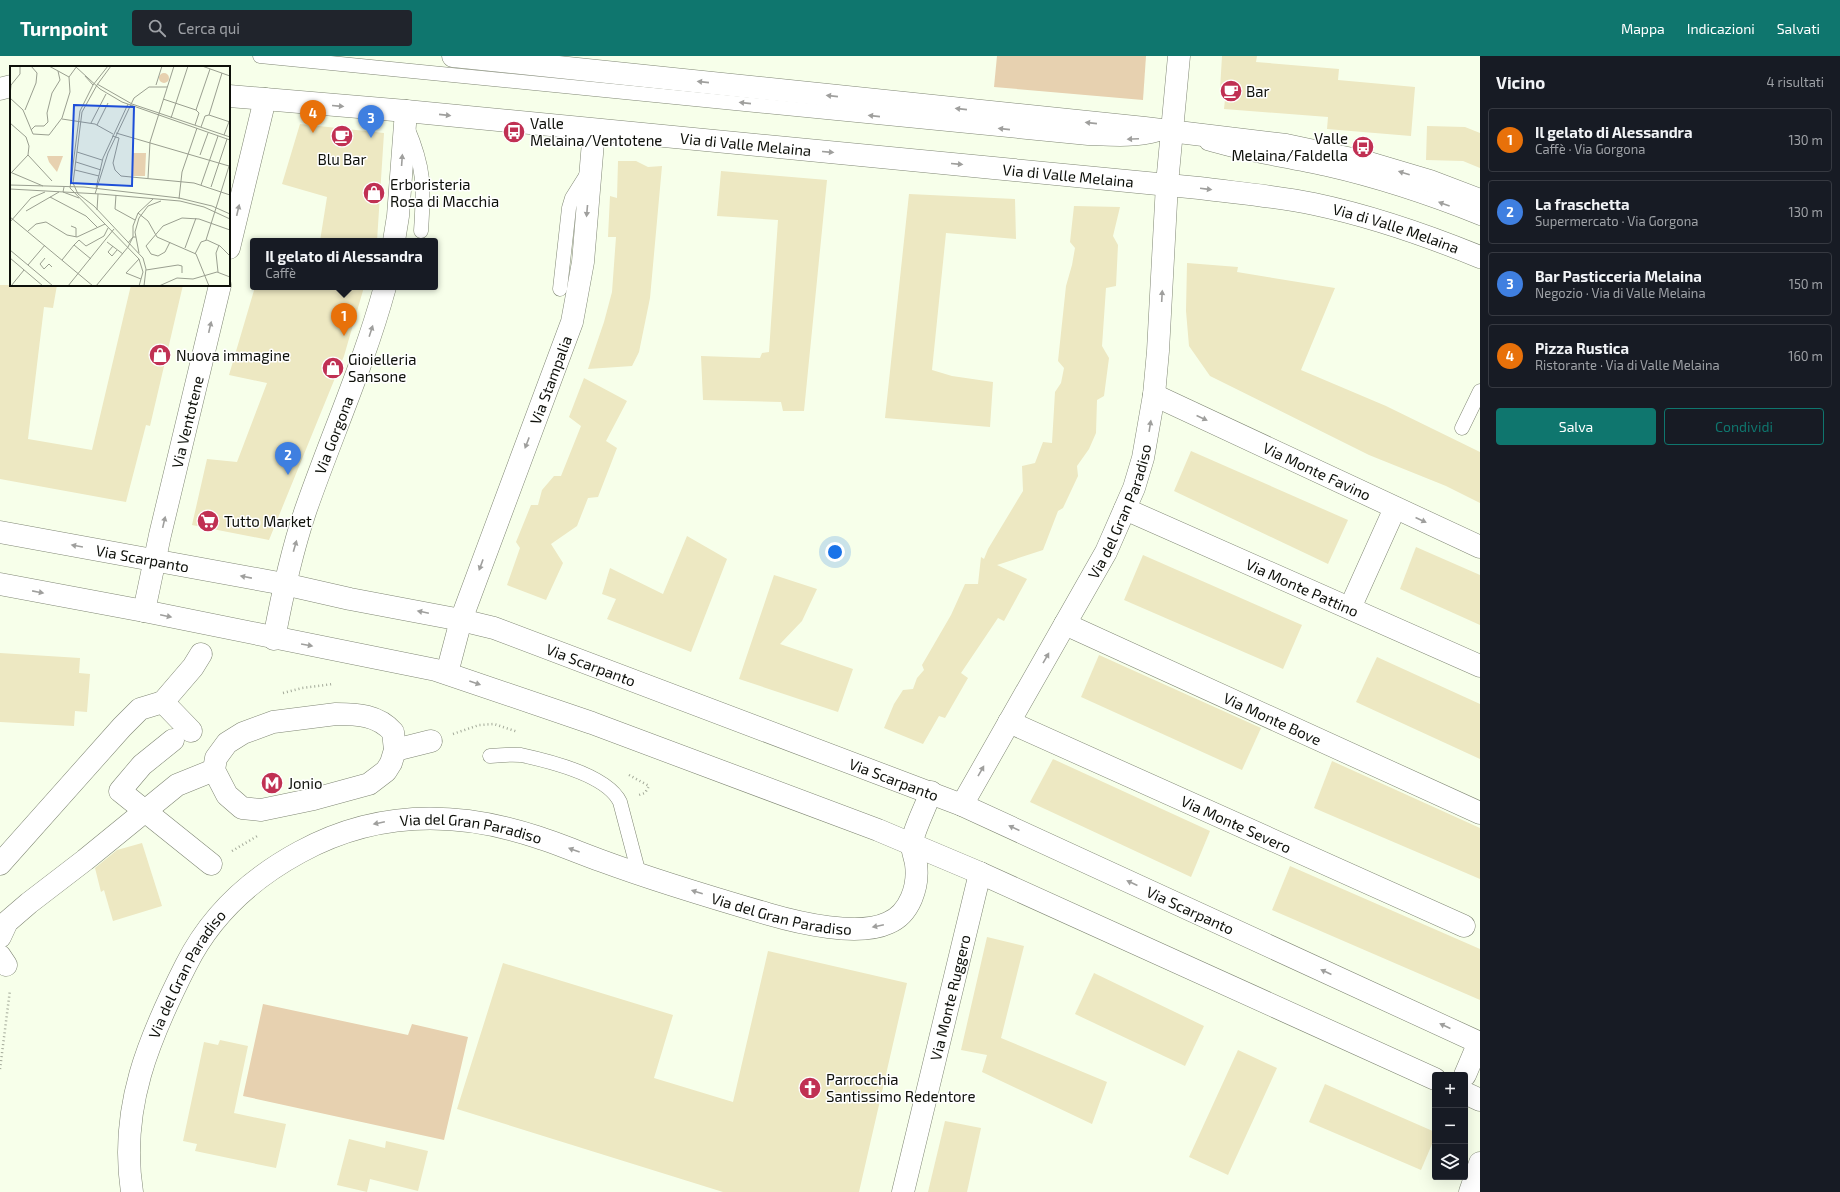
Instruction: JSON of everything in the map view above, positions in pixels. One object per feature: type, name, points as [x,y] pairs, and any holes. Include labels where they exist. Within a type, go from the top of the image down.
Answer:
[{"type":"street","points":[[453,56],[1171,131],[1286,145],[1345,156],[1430,181],[1480,200]]},
{"type":"street","points":[[1167,184],[1179,56]]},
{"type":"street","points":[[0,88],[10,86]]},
{"type":"street","name":"Via di Valle Melaina","points":[[230,96],[406,117],[594,130],[1167,184],[1294,200],[1327,207],[1416,232],[1480,257]]},
{"type":"street","points":[[230,244],[265,100]]},
{"type":"street","points":[[394,238],[406,117]]},
{"type":"street","name":"Via Stampalia","points":[[447,673],[461,620],[572,322],[581,273],[594,130]]},
{"type":"street","name":"Via del Gran Paradiso","points":[[962,805],[1106,552],[1134,488],[1143,458],[1154,395],[1162,300],[1167,184]]},
{"type":"street","name":"Via Ventotene","points":[[144,611],[220,286]]},
{"type":"street","name":"Via Gorgona","points":[[284,584],[305,514],[365,349],[384,290]]},
{"type":"street","name":"Via Monte Favino","points":[[1154,395],[1480,547]]},
{"type":"street","points":[[1350,608],[1395,508]]},
{"type":"street","name":"Via Monte Pattino","points":[[1125,509],[1480,666]]},
{"type":"street","name":"Via Scarpanto","points":[[0,532],[284,584],[350,599],[461,620],[522,638],[962,805],[1479,1042]]},
{"type":"street","points":[[0,584],[144,611],[274,639],[447,673],[592,723],[870,827],[980,873],[1432,1079]]},
{"type":"street","points":[[274,639],[284,584]]},
{"type":"street","name":"Via Monte Bove","points":[[1065,624],[1480,813]]},
{"type":"street","points":[[0,864],[122,726],[140,709],[163,702],[201,654]]},
{"type":"street","points":[[163,702],[182,735],[142,766],[120,791],[144,812],[211,864]]},
{"type":"street","points":[[355,714],[379,720],[393,732],[396,750],[386,771],[369,784],[314,799],[261,810],[242,808],[234,802],[227,795],[214,770],[216,758],[221,750],[234,738],[243,733],[273,722],[302,717],[355,714]]},
{"type":"street","name":"Via Monte Severo","points":[[1009,722],[1464,926]]},
{"type":"street","points":[[396,750],[431,741]]},
{"type":"street","points":[[0,937],[7,922],[29,903],[177,785],[214,770]]},
{"type":"street","points":[[911,844],[931,792]]},
{"type":"street","name":"Via del Gran Paradiso","points":[[132,1192],[128,1156],[129,1129],[135,1093],[142,1066],[152,1038],[188,961],[210,925],[234,899],[274,868],[323,841],[366,826],[408,819],[436,818],[493,825],[535,836],[639,874],[781,917],[825,926],[860,928],[883,925],[896,919],[908,904],[914,889],[916,878],[915,860],[911,844]]},
{"type":"street","name":"Via Monte Ruggero","points":[[903,1192],[980,873]]},
{"type":"street","points":[[1466,1072],[1479,1042]]},
{"type":"street","points":[[1468,1094],[1480,1100]]},
{"type":"street","points":[[1470,1192],[1480,1163]]},
{"type":"lane","points":[[260,56],[1088,138],[1137,139],[1171,131],[1226,149],[1328,169],[1381,183],[1480,218]]},
{"type":"lane","points":[[406,117],[419,157],[423,176],[421,232]]},
{"type":"lane","points":[[560,289],[569,208],[577,188],[591,168]]},
{"type":"lane","points":[[1462,428],[1480,391]]},
{"type":"lane","points":[[490,756],[519,755],[581,772],[616,794],[639,874]]},
{"type":"path","points":[[211,864],[262,833]]},
{"type":"path","points":[[0,1069],[12,980],[3,961]]},
{"type":"shaded area","points":[[997,56],[1146,56],[1143,100],[994,87]]},
{"type":"shaded area","points":[[263,1004],[408,1035],[412,1024],[468,1037],[444,1140],[243,1096]]},
{"type":"building","points":[[1222,56],[1257,56],[1256,62],[1339,69],[1338,80],[1415,87],[1411,136],[1327,129],[1328,117],[1224,109],[1226,90],[1220,90]]},
{"type":"building","points":[[300,124],[384,133],[377,238],[320,238],[327,197],[282,184]]},
{"type":"building","points":[[1427,126],[1465,127],[1480,133],[1480,168],[1463,161],[1426,160]]},
{"type":"building","points":[[618,161],[636,161],[648,167],[662,166],[650,298],[639,352],[632,366],[588,369],[604,322],[612,292],[616,237],[608,237],[610,196],[617,198]]},
{"type":"building","points":[[721,171],[827,180],[804,411],[783,411],[781,402],[703,400],[701,356],[760,358],[762,353],[769,352],[778,220],[717,216]]},
{"type":"building","points":[[909,194],[1015,199],[1016,239],[946,233],[932,370],[952,376],[993,382],[990,427],[885,418]]},
{"type":"building","points":[[1074,206],[1120,207],[1113,236],[1118,245],[1116,286],[1106,288],[1102,346],[1109,358],[1104,396],[1097,400],[1096,433],[1089,449],[1077,466],[1078,476],[1063,508],[1058,511],[1043,550],[997,565],[1027,579],[1004,621],[998,618],[961,673],[968,678],[945,718],[939,716],[923,744],[884,728],[894,704],[903,690],[913,689],[917,678],[924,670],[922,665],[951,615],[965,584],[978,584],[981,557],[984,559],[988,549],[1023,491],[1022,466],[1035,463],[1043,442],[1052,443],[1055,392],[1061,383],[1064,368],[1058,361],[1066,286],[1075,248],[1070,242]]},
{"type":"building","points":[[1187,263],[1238,267],[1237,272],[1335,288],[1301,370],[1386,406],[1480,452],[1480,503],[1446,486],[1369,455],[1210,376],[1189,346],[1186,311]]},
{"type":"building","points":[[0,285],[57,286],[53,308],[44,307],[28,439],[92,450],[131,286],[183,286],[150,426],[146,425],[126,502],[0,479]]},
{"type":"building","points":[[254,290],[363,290],[344,356],[269,540],[192,525],[207,459],[237,462],[267,383],[229,375]]},
{"type":"building","points":[[584,378],[627,401],[606,441],[617,448],[598,497],[588,498],[577,526],[551,544],[563,563],[546,600],[507,585],[520,548],[516,542],[531,505],[538,505],[542,490],[554,476],[561,476],[581,426],[569,417]]},
{"type":"building","points":[[1191,451],[1348,520],[1328,564],[1174,491]]},
{"type":"building","points":[[687,536],[727,559],[691,652],[607,619],[616,599],[602,594],[610,568],[663,594]]},
{"type":"building","points":[[1416,547],[1480,575],[1480,625],[1400,589]]},
{"type":"building","points":[[1143,555],[1302,625],[1283,669],[1124,600]]},
{"type":"building","points":[[774,575],[817,589],[802,621],[780,644],[853,669],[838,712],[739,679]]},
{"type":"building","points":[[0,653],[80,658],[79,673],[90,674],[87,712],[75,711],[74,726],[0,722]]},
{"type":"building","points":[[1099,655],[1261,728],[1242,770],[1081,697]]},
{"type":"building","points":[[1377,657],[1480,704],[1480,759],[1356,702]]},
{"type":"building","points":[[1053,759],[1210,831],[1191,877],[1030,802]]},
{"type":"building","points":[[1332,761],[1480,828],[1480,879],[1314,808]]},
{"type":"building","points":[[142,843],[162,906],[113,921],[104,890],[101,892],[95,868],[117,850]]},
{"type":"building","points":[[1290,866],[1480,949],[1480,1000],[1272,910]]},
{"type":"building","points":[[987,937],[1024,946],[1001,1038],[1107,1082],[1092,1124],[982,1072],[987,1055],[961,1050]]},
{"type":"building","points":[[768,951],[907,983],[859,1192],[723,1192],[457,1109],[503,963],[673,1015],[654,1078],[733,1102]]},
{"type":"building","points":[[1094,973],[1204,1026],[1185,1066],[1075,1014]]},
{"type":"building","points":[[220,1040],[248,1046],[234,1113],[286,1124],[276,1168],[195,1151],[197,1144],[183,1141],[204,1042],[218,1045]]},
{"type":"building","points":[[1238,1050],[1277,1068],[1228,1175],[1189,1157]]},
{"type":"building","points":[[1325,1084],[1432,1131],[1432,1144],[1421,1170],[1309,1122]]},
{"type":"building","points":[[945,1121],[981,1128],[967,1192],[928,1192]]},
{"type":"building","points":[[349,1139],[385,1148],[386,1141],[428,1151],[418,1191],[370,1179],[367,1192],[337,1185]]},
{"type":"place","name":"Bar","points":[[1231,91]]},
{"type":"place","name":"Valle Melaina/Ventotene","points":[[514,132]]},
{"type":"place","name":"Pizza Rustica","points":[[313,133]]},
{"type":"place","name":"Blu Bar","points":[[342,136]]},
{"type":"place","name":"Bar Pasticceria Melaina","points":[[371,138]]},
{"type":"place","name":"Valle Melaina/Faldella","points":[[1363,147]]},
{"type":"place","name":"Erboristeria Rosa di Macchia","points":[[374,193]]},
{"type":"place","name":"Il gelato di Alessandra","points":[[344,336]]},
{"type":"place","name":"Nuova immagine","points":[[160,355]]},
{"type":"place","name":"Gioielleria Sansone","points":[[333,368]]},
{"type":"place","name":"La fraschetta","points":[[288,475]]},
{"type":"place","name":"Tutto Market","points":[[208,521]]},
{"type":"place","name":"Jonio","points":[[272,783]]},
{"type":"place","name":"Parrocchia Santissimo Redentore","points":[[810,1088]]}]
